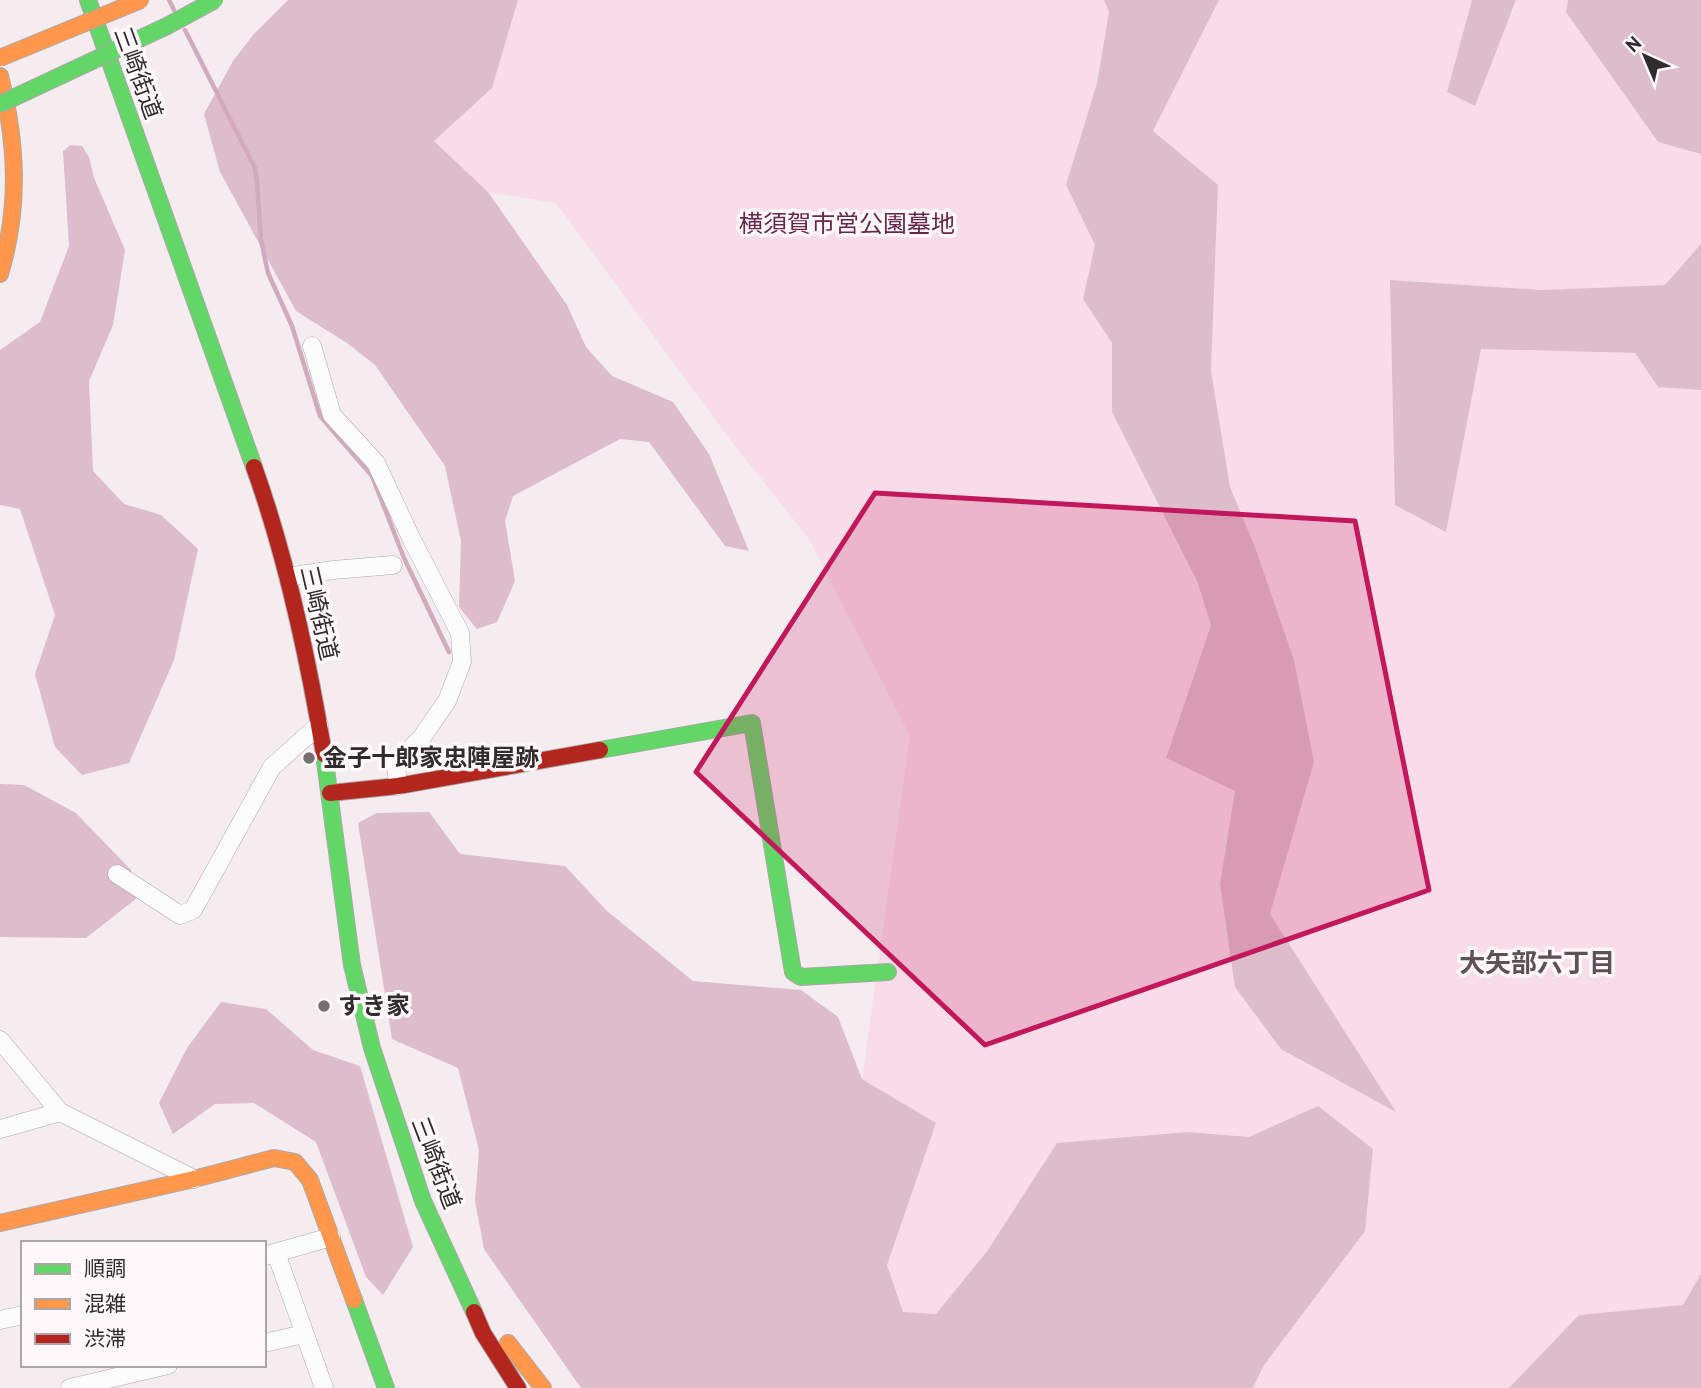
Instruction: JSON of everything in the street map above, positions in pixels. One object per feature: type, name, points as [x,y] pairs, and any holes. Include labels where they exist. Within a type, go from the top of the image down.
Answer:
[{"type":"main road","name":"三崎街道","points":[[88,0],[270,512],[288,577],[313,686],[352,965],[372,1048],[423,1201],[483,1333],[518,1388]]},
{"type":"main road","points":[[0,58],[141,0]]},
{"type":"main road","points":[[37,69],[201,0]]},
{"type":"main road","points":[[0,104],[107,55],[215,0]]},
{"type":"main road","points":[[0,274],[13,219],[15,175],[4,79]]},
{"type":"main road","points":[[0,164],[0,185]]},
{"type":"main road","points":[[330,793],[398,786],[752,723],[793,972],[801,977],[888,972]]},
{"type":"main road","points":[[0,1223],[274,1158],[295,1162],[310,1180],[386,1388]]},
{"type":"main road","name":"三崎街道","points":[[446,1251],[494,1324],[543,1388]]},
{"type":"street","points":[[312,346],[332,415],[376,463],[460,633],[462,662],[447,701],[422,737],[396,764],[398,786]]},
{"type":"street","points":[[288,577],[393,565]]},
{"type":"street","points":[[117,874],[180,915],[193,910],[272,767],[319,725]]},
{"type":"street","points":[[0,1040],[60,1112],[194,1179]]},
{"type":"street","points":[[0,1129],[60,1112]]},
{"type":"street","points":[[324,1388],[270,1254],[331,1237]]},
{"type":"street","points":[[0,1320],[21,1315]]},
{"type":"street","points":[[266,1343],[304,1334]]},
{"type":"street","points":[[70,1388],[159,1367]]},
{"type":"highlighted area","points":[[875,493],[1355,521],[1429,890],[985,1045],[696,772]]},
{"type":"green space","name":"横須賀市営公園墓地","points":[[518,0],[1104,0],[1109,12],[1097,83],[1066,185],[1095,245],[1083,299],[1112,343],[1112,412],[1197,581],[1211,625],[1166,758],[1235,791],[1220,884],[1394,1110],[1270,914],[1314,762],[1294,660],[1255,547],[1230,487],[1211,371],[1218,185],[1153,131],[1219,0],[1472,0],[1447,92],[1512,14],[1516,0],[1568,0],[1566,12],[1658,142],[1701,154],[1701,244],[1665,285],[1542,290],[1390,280],[1446,531],[1480,349],[1635,353],[1658,387],[1701,390],[1701,1274],[1683,1305],[1579,1315],[1509,1388],[1253,1388],[1264,1365],[1318,1106],[1249,1137],[1188,1132],[988,1250],[936,1314],[903,1313],[887,1265],[936,1123],[862,1079],[910,736],[809,539],[728,437],[556,203],[488,192],[434,141],[492,88]]},
{"type":"shaded area","points":[[288,0],[518,0],[492,88],[434,141],[488,192],[567,305],[586,347],[612,376],[673,402],[709,454],[749,551],[725,546],[649,442],[620,439],[513,496],[505,521],[515,581],[497,622],[477,629],[459,607],[461,541],[445,466],[375,365],[347,343],[296,311],[220,172],[204,114],[233,61],[253,35]]},
{"type":"shaded area","points":[[1104,0],[1219,0],[1153,131],[1218,185],[1211,371],[1230,487],[1255,547],[1294,660],[1314,762],[1270,914],[1396,1112],[1281,1049],[1235,987],[1220,884],[1235,791],[1166,758],[1211,625],[1197,581],[1112,412],[1112,343],[1083,299],[1095,245],[1066,185],[1097,83],[1109,12]]},
{"type":"shaded area","points":[[1472,0],[1516,0],[1475,106],[1447,92]]},
{"type":"shaded area","points":[[1568,0],[1701,0],[1701,154],[1658,142],[1566,12]]},
{"type":"shaded area","points":[[70,145],[82,146],[89,157],[94,178],[125,250],[113,325],[89,381],[93,471],[124,504],[161,515],[198,549],[174,660],[129,763],[82,775],[55,747],[35,674],[55,615],[20,509],[0,505],[0,350],[40,322],[69,246],[63,151]]},
{"type":"shaded area","points":[[1701,244],[1701,390],[1658,387],[1635,353],[1481,349],[1446,532],[1395,505],[1390,280],[1542,290],[1665,285]]},
{"type":"shaded area","points":[[0,784],[24,785],[76,813],[131,870],[137,898],[86,938],[0,937]]},
{"type":"shaded area","points":[[429,812],[460,854],[565,866],[607,911],[693,981],[801,990],[838,1017],[862,1079],[936,1123],[887,1265],[903,1312],[936,1314],[988,1250],[1057,1143],[1188,1132],[1249,1137],[1318,1106],[1373,1149],[1365,1231],[1264,1365],[1253,1388],[581,1388],[484,1249],[475,1201],[479,1150],[458,1068],[392,1039],[358,823],[377,813]]},
{"type":"shaded area","points":[[221,1002],[266,1009],[313,1050],[360,1066],[413,1247],[383,1295],[366,1277],[316,1142],[254,1103],[215,1104],[173,1134],[159,1103],[187,1048]]},
{"type":"shaded area","points":[[1701,1274],[1701,1388],[1509,1388],[1579,1315],[1683,1305]]},
{"type":"waterway","points":[[169,0],[174,10]]},
{"type":"waterway","points":[[185,30],[255,168],[261,240],[268,273],[292,326],[320,416],[372,476],[404,558],[449,652]]},
{"type":"traffic: fast","points":[[88,0],[254,467]]},
{"type":"traffic: fast","points":[[0,104],[167,26],[215,0]]},
{"type":"traffic: fast","points":[[600,750],[752,723],[793,972],[801,977],[888,972]]},
{"type":"traffic: fast","points":[[324,754],[352,965],[372,1048],[423,1201],[474,1312]]},
{"type":"traffic: fast","points":[[354,1300],[386,1388]]},
{"type":"traffic: slow","points":[[0,58],[141,0]]},
{"type":"traffic: slow","points":[[0,76],[10,126],[14,175],[11,224],[0,274]]},
{"type":"traffic: slow","points":[[0,1223],[274,1158],[295,1162],[310,1180],[354,1300]]},
{"type":"traffic: slow","points":[[508,1343],[543,1388]]},
{"type":"traffic: jam","points":[[254,467],[277,537],[295,609],[324,754]]},
{"type":"traffic: jam","points":[[330,793],[398,786],[600,750]]},
{"type":"traffic: jam","points":[[474,1312],[483,1333],[518,1388]]},
{"type":"place","name":"金子十郎家忠陣屋跡","points":[[309,758]]},
{"type":"place","name":"すき家","points":[[324,1006]]},
{"type":"district","name":"大矢部六丁目","points":[[1537,963]]}]
